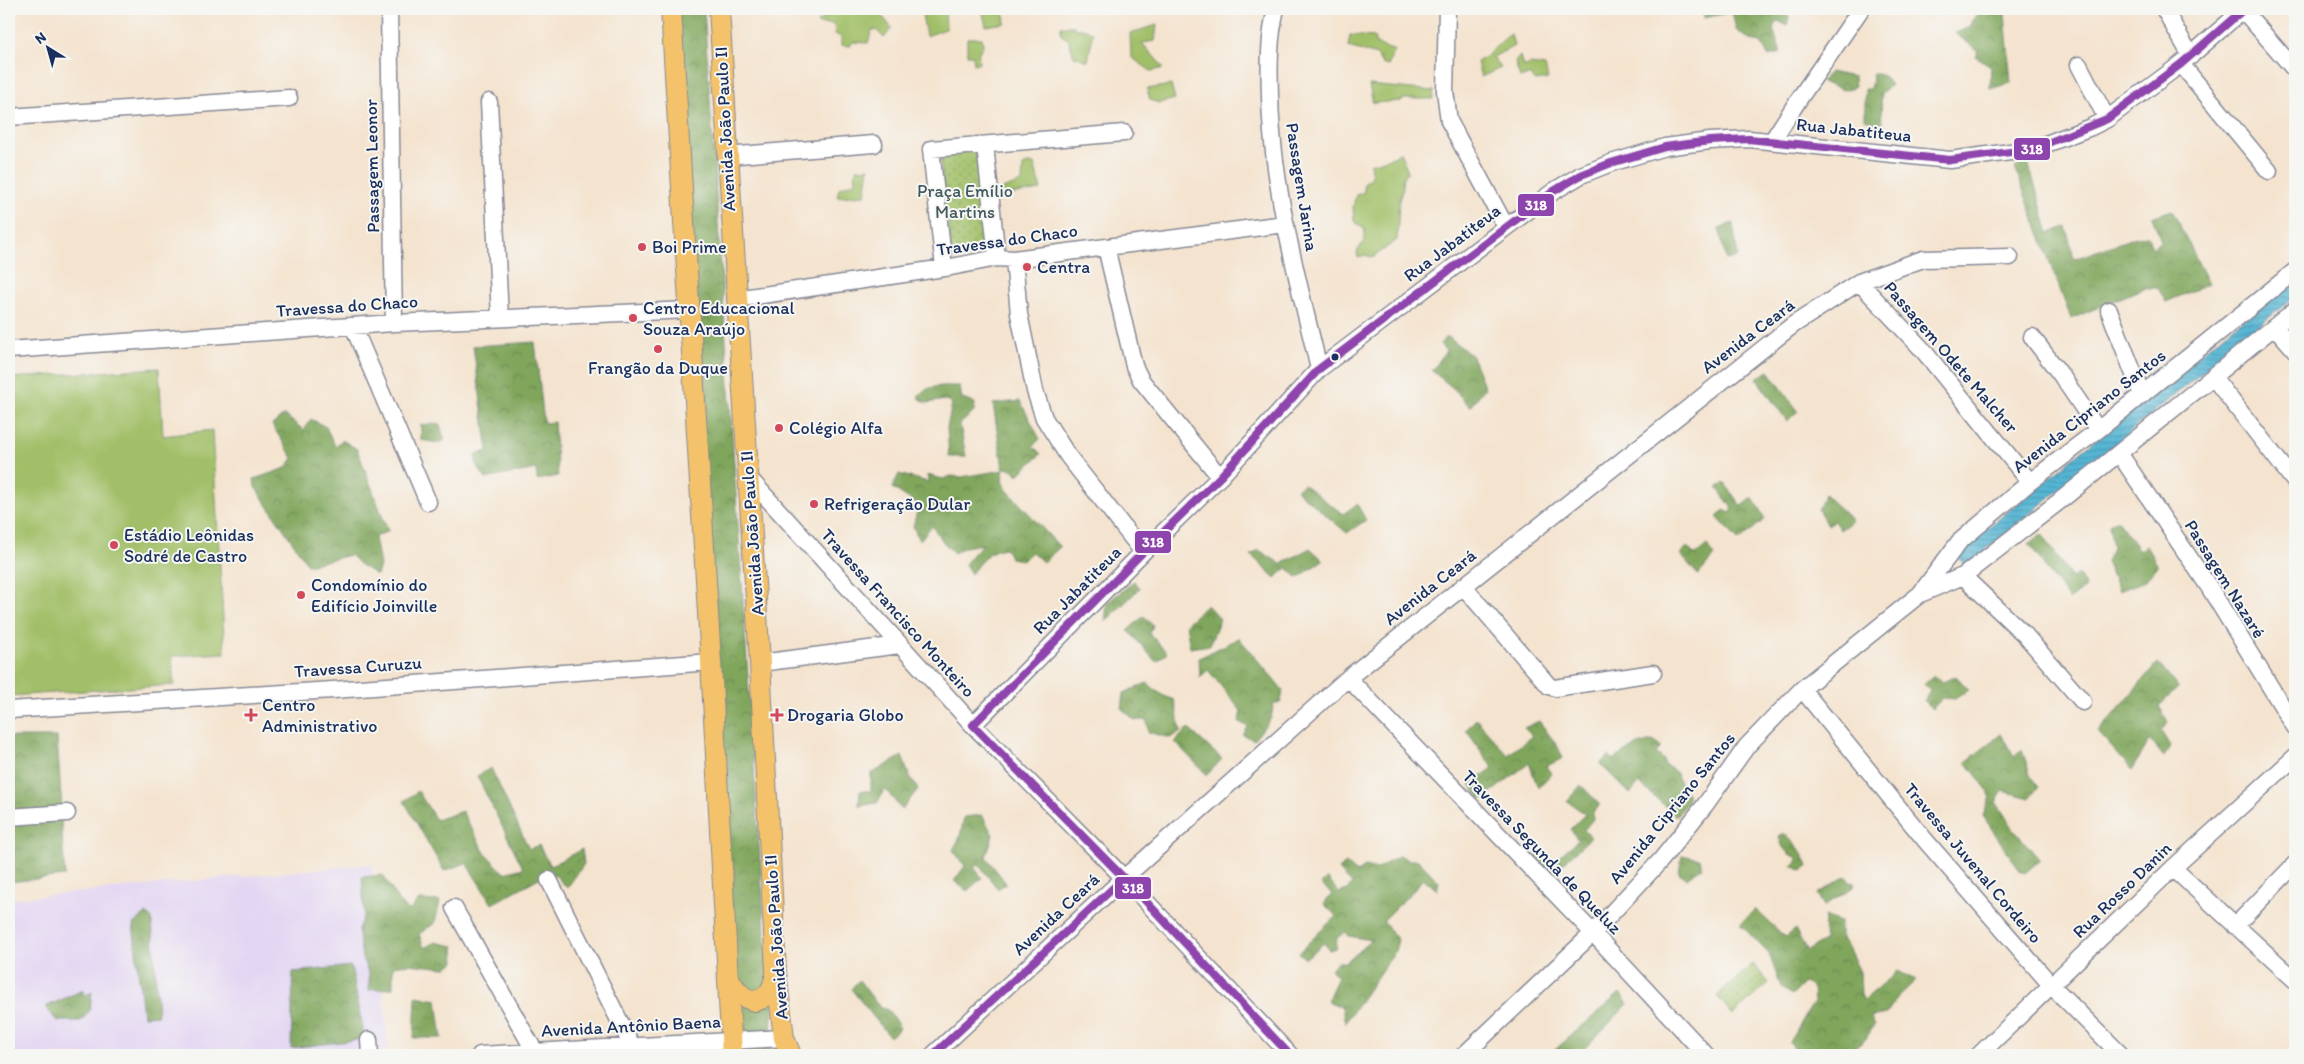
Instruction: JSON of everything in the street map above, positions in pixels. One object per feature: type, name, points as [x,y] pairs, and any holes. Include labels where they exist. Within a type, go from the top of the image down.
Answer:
[{"type":"main road","points":[[671,9],[711,662],[731,1048]]},
{"type":"main road","name":"Avenida João Paulo II","points":[[717,13],[760,663],[776,972],[788,1047]]},
{"type":"main road","points":[[728,977],[738,993],[744,998],[756,1001],[769,993],[773,987],[776,972]]},
{"type":"street","name":"Passagem Leonor","points":[[389,9],[394,322]]},
{"type":"street","name":"Passagem Jarina","points":[[1276,9],[1272,25],[1269,62],[1274,161],[1285,224],[1319,369]]},
{"type":"street","points":[[1447,9],[1445,91],[1449,121],[1506,227]]},
{"type":"street","points":[[1772,141],[1862,9]]},
{"type":"street","points":[[2164,9],[2186,60],[2269,171]]},
{"type":"street","points":[[2244,9],[2295,70]]},
{"type":"street","name":"Rua Jabatiteua","points":[[973,725],[1143,552],[1220,477],[1319,369],[1554,191],[1581,175],[1611,163],[1665,147],[1710,141],[1749,139],[1950,160],[2033,149],[2107,119],[2186,60],[2244,9]]},
{"type":"street","points":[[2079,65],[2107,119]]},
{"type":"street","points":[[9,117],[289,98]]},
{"type":"street","points":[[490,102],[500,316]]},
{"type":"street","points":[[944,268],[932,149],[1124,133]]},
{"type":"street","points":[[726,156],[874,144]]},
{"type":"street","points":[[985,145],[997,258]]},
{"type":"street","name":"Travessa do Chaco","points":[[736,299],[944,268],[997,258],[1014,259],[1285,224]]},
{"type":"street","points":[[1106,247],[1134,366],[1141,380],[1220,477]]},
{"type":"street","name":"Avenida Ceará","points":[[933,1055],[1124,878],[1348,678],[1793,325],[1859,282],[1923,259],[2010,257]]},
{"type":"street","points":[[1014,259],[1019,314],[1035,392],[1044,418],[1068,456],[1143,552]]},
{"type":"street","name":"Avenida Cipriano Santos","points":[[1464,1055],[1593,933],[1661,860],[1705,805],[1747,746],[1802,689],[1920,594],[1959,542],[2030,482],[2142,395],[2295,271]]},
{"type":"street","name":"Passagem Odete Malcher","points":[[1859,282],[1922,349],[2030,482]]},
{"type":"street","name":"Travessa do Chaco","points":[[9,350],[394,322],[500,316],[689,310]]},
{"type":"street","points":[[2109,310],[2142,395]]},
{"type":"street","name":"Avenida Cipriano Santos","points":[[1920,594],[1963,576],[2119,453],[2295,310]]},
{"type":"street","points":[[354,326],[428,502]]},
{"type":"street","points":[[2275,327],[2295,350]]},
{"type":"street","points":[[2032,337],[2061,375],[2098,430]]},
{"type":"street","points":[[2213,377],[2295,482]]},
{"type":"street","name":"Passagem Nazaré","points":[[2119,453],[2209,587],[2295,727]]},
{"type":"street","name":"Travessa Francisco Monteiro","points":[[748,477],[973,725],[1124,878],[1290,1055]]},
{"type":"street","points":[[1963,576],[2025,635],[2083,702]]},
{"type":"street","points":[[1463,586],[1549,686],[1556,688],[1653,673]]},
{"type":"street","points":[[760,663],[900,645]]},
{"type":"street","name":"Travessa Curuzu","points":[[9,710],[333,690],[711,662]]},
{"type":"street","name":"Travessa Segunda de Queluz","points":[[1348,678],[1593,933],[1706,1055]]},
{"type":"street","name":"Travessa Juvenal Cordeiro","points":[[1802,689],[1925,840],[2051,985],[2121,1055]]},
{"type":"street","name":"Rua Rosso Danin","points":[[1979,1055],[2173,868],[2295,757]]},
{"type":"street","points":[[9,817],[66,813]]},
{"type":"street","points":[[2235,926],[2295,864]]},
{"type":"street","points":[[2173,868],[2295,980]]},
{"type":"street","points":[[549,880],[632,1046]]},
{"type":"street","points":[[454,908],[545,1053]]},
{"type":"street","name":"Avenida Antônio Baena","points":[[480,1055],[545,1053],[632,1046],[788,1047]]},
{"type":"shaded area","points":[[372,864],[388,1050],[301,1055],[9,1055],[9,899]]},
{"type":"green space","points":[[674,9],[704,9],[768,979],[758,994],[735,985]]},
{"type":"green space","points":[[831,9],[890,9],[878,11],[892,28],[884,38],[876,30],[872,30],[868,43],[853,42],[850,46],[841,45],[841,37],[835,34],[834,24],[819,24],[817,22],[830,15]]},
{"type":"green space","points":[[921,9],[945,9],[946,29],[926,36]]},
{"type":"green space","points":[[996,9],[1008,9],[1004,14],[1005,23],[986,26],[983,14],[986,10],[994,12]]},
{"type":"green space","points":[[1703,9],[1780,9],[1789,17],[1787,26],[1778,21],[1773,29],[1781,53],[1768,56],[1761,42],[1750,40],[1736,30],[1732,12],[1704,18]]},
{"type":"green space","points":[[1984,9],[2010,9],[2005,13],[2011,83],[1990,89],[1991,66],[1975,56],[1978,51],[1955,33],[1970,27],[1975,16]]},
{"type":"green space","points":[[1157,25],[1155,41],[1142,43],[1164,68],[1151,71],[1131,57],[1130,33]]},
{"type":"green space","points":[[1061,26],[1074,26],[1074,29],[1086,29],[1093,33],[1088,61],[1074,56],[1068,39],[1061,35]]},
{"type":"green space","points":[[1511,34],[1514,46],[1493,57],[1501,68],[1481,77],[1477,62],[1487,56]]},
{"type":"green space","points":[[1350,35],[1374,37],[1376,44],[1395,51],[1388,66],[1382,64],[1377,55],[1348,47]]},
{"type":"green space","points":[[967,38],[982,38],[983,45],[978,54],[979,63],[974,64],[973,55],[967,55]]},
{"type":"green space","points":[[1520,56],[1523,67],[1530,64],[1545,66],[1548,79],[1536,81],[1529,75],[1520,78],[1515,62]]},
{"type":"green space","points":[[1830,72],[1854,77],[1855,87],[1843,90],[1821,82]]},
{"type":"green space","points":[[1873,73],[1884,76],[1891,85],[1881,93],[1882,128],[1877,123],[1865,119],[1865,89],[1870,89]]},
{"type":"green space","points":[[1171,85],[1175,99],[1159,103],[1150,100],[1147,89]]},
{"type":"green space","points":[[1369,85],[1434,91],[1433,99],[1402,99],[1403,101],[1373,103]]},
{"type":"green space","name":"Praça Emílio Martins","points":[[978,149],[991,253],[952,259],[939,151]]},
{"type":"green space","points":[[1400,152],[1408,171],[1402,179],[1403,188],[1399,200],[1397,240],[1372,258],[1366,255],[1358,258],[1357,252],[1364,241],[1365,230],[1354,221],[1353,207],[1356,195],[1364,192],[1364,183],[1372,177],[1370,164],[1394,157]]},
{"type":"green space","points":[[2028,162],[2049,233],[2066,227],[2074,259],[2136,237],[2148,236],[2152,248],[2161,241],[2152,217],[2172,210],[2209,284],[2166,302],[2158,288],[2144,288],[2071,319],[2015,168]]},
{"type":"green space","points":[[1030,163],[1034,164],[1041,190],[1003,196],[1002,189],[1022,182],[1023,166]]},
{"type":"green space","points":[[869,168],[865,195],[837,197],[839,188],[855,182],[856,169]]},
{"type":"green space","points":[[1733,223],[1738,257],[1726,260],[1719,228]]},
{"type":"green space","points":[[1447,336],[1472,356],[1485,388],[1470,407],[1453,388],[1432,371],[1446,351],[1440,344]]},
{"type":"green space","points":[[535,342],[544,423],[554,422],[558,476],[537,480],[536,469],[486,479],[477,466],[475,455],[488,451],[473,346]]},
{"type":"green space","name":"Estádio Leônidas Sodré de Castro","points":[[159,368],[163,436],[212,430],[225,653],[172,656],[174,685],[9,696],[9,378]]},
{"type":"green space","points":[[1769,371],[1798,411],[1787,421],[1756,378]]},
{"type":"green space","points":[[960,386],[962,399],[975,403],[974,412],[960,424],[966,457],[949,457],[947,428],[952,403],[946,400],[926,403],[918,397],[921,393],[931,388]]},
{"type":"green space","points":[[1020,401],[1040,439],[1033,446],[1041,454],[1018,475],[1013,469],[1003,468],[993,404]]},
{"type":"green space","points":[[284,415],[304,430],[311,419],[326,427],[335,446],[342,440],[357,449],[388,531],[375,537],[380,565],[377,575],[359,564],[350,555],[308,565],[255,487],[254,479],[286,468],[293,458],[272,425]]},
{"type":"green space","points":[[439,423],[445,440],[437,443],[421,440],[421,425]]},
{"type":"green space","points":[[1004,470],[1002,480],[1007,490],[1060,547],[1043,562],[1032,552],[1023,560],[1010,558],[1006,548],[1000,549],[986,556],[971,574],[965,564],[982,544],[965,547],[954,553],[932,526],[919,541],[913,526],[919,505],[892,488],[899,474],[928,482],[927,475],[943,479],[951,476],[961,477]]},
{"type":"green space","points":[[1724,482],[1741,506],[1753,498],[1765,519],[1739,541],[1717,517],[1724,510],[1730,513],[1733,509],[1717,488]]},
{"type":"green space","points":[[1303,484],[1343,514],[1357,504],[1366,520],[1347,533],[1296,490]]},
{"type":"green space","points":[[1825,494],[1852,521],[1840,530],[1834,521],[1828,525],[1818,510]]},
{"type":"green space","points":[[2117,520],[2139,550],[2146,546],[2158,566],[2145,581],[2119,591],[2106,561],[2113,548],[2109,524]]},
{"type":"green space","points":[[2042,534],[2072,578],[2078,574],[2086,587],[2069,600],[2029,544]]},
{"type":"green space","points":[[1707,545],[1715,556],[1698,575],[1680,554],[1687,547],[1695,555]]},
{"type":"green space","points":[[1310,548],[1323,560],[1298,578],[1287,568],[1275,578],[1251,555],[1259,550],[1281,564]]},
{"type":"green space","points":[[1134,581],[1140,588],[1105,622],[1107,603]]},
{"type":"green space","points":[[1207,605],[1220,619],[1210,645],[1190,648],[1186,624]]},
{"type":"green space","points":[[1144,616],[1153,626],[1149,633],[1167,653],[1156,662],[1128,630]]},
{"type":"green space","points":[[1239,638],[1283,690],[1281,703],[1274,703],[1271,718],[1254,740],[1243,735],[1248,727],[1239,722],[1241,711],[1208,670],[1200,677],[1199,658]]},
{"type":"green space","points":[[2158,663],[2178,688],[2159,706],[2168,722],[2161,731],[2170,746],[2164,757],[2150,740],[2132,770],[2098,732]]},
{"type":"green space","points":[[1934,676],[1943,682],[1956,676],[1969,690],[1955,699],[1943,698],[1932,709],[1924,701],[1930,691],[1924,684]]},
{"type":"green space","points":[[1147,683],[1162,695],[1174,700],[1181,732],[1170,738],[1148,732],[1147,720],[1135,720],[1122,709],[1124,693]]},
{"type":"green space","points":[[1476,719],[1508,755],[1532,736],[1524,728],[1539,721],[1557,745],[1563,758],[1547,766],[1552,773],[1538,788],[1529,763],[1481,800],[1470,784],[1493,768],[1466,730]]},
{"type":"green space","points":[[1188,728],[1222,759],[1207,775],[1175,742]]},
{"type":"green space","points":[[2001,734],[2014,757],[2022,749],[2030,775],[2038,787],[2030,798],[2003,791],[1996,802],[2015,831],[2040,860],[2025,873],[2020,871],[1983,816],[1990,797],[1988,791],[1966,762]]},
{"type":"green space","points":[[9,737],[57,737],[62,810],[9,812]]},
{"type":"green space","points":[[1653,741],[1662,747],[1656,753],[1664,760],[1664,764],[1677,773],[1679,781],[1688,797],[1676,816],[1639,783],[1630,794],[1600,764],[1609,755],[1614,760],[1632,748]]},
{"type":"green space","points":[[902,756],[909,775],[918,789],[902,810],[885,789],[877,803],[859,806],[860,791],[871,791],[871,774]]},
{"type":"green space","points":[[491,768],[529,849],[539,845],[550,866],[582,849],[584,864],[567,888],[555,875],[539,878],[492,904],[466,863],[444,871],[404,801],[418,791],[436,820],[462,811],[485,853],[504,873],[523,868],[477,776]]},
{"type":"green space","points":[[1581,785],[1600,805],[1593,812],[1593,819],[1584,830],[1591,837],[1551,875],[1534,859],[1541,853],[1551,863],[1578,840],[1570,829],[1585,814],[1567,801]]},
{"type":"green space","points":[[982,815],[993,835],[986,857],[1006,883],[998,889],[979,865],[974,867],[982,878],[967,891],[954,881],[965,866],[953,850],[960,837],[964,817]]},
{"type":"green space","points":[[61,819],[65,876],[9,882],[9,821]]},
{"type":"green space","points":[[1784,833],[1799,848],[1808,866],[1802,871],[1792,866],[1798,861],[1797,857],[1787,852],[1781,843],[1779,836]]},
{"type":"green space","points":[[1400,855],[1408,860],[1418,860],[1439,882],[1437,890],[1423,878],[1416,888],[1383,921],[1398,940],[1395,951],[1345,1023],[1342,1007],[1327,1001],[1338,977],[1331,969],[1337,962],[1346,962],[1371,940],[1349,936],[1345,932],[1337,938],[1336,948],[1329,950],[1324,943],[1306,958],[1298,953],[1336,916],[1324,904],[1332,894],[1321,884],[1327,878],[1339,893],[1347,890],[1352,884],[1338,869],[1346,863],[1357,873],[1366,866],[1377,869]]},
{"type":"green space","points":[[1682,855],[1700,859],[1702,867],[1687,878],[1679,873]]},
{"type":"green space","points":[[383,875],[399,902],[409,911],[419,900],[440,901],[435,923],[419,934],[424,948],[435,942],[454,946],[455,962],[445,968],[409,964],[393,966],[393,988],[369,990],[369,974],[362,958],[358,930],[364,914],[362,877]]},
{"type":"green space","points":[[1846,876],[1855,886],[1824,906],[1817,894]]},
{"type":"green space","points":[[1755,909],[1785,937],[1795,929],[1807,951],[1824,941],[1825,916],[1840,922],[1840,936],[1849,949],[1860,972],[1861,995],[1864,1000],[1898,971],[1916,980],[1897,998],[1886,1014],[1870,1017],[1875,1024],[1865,1040],[1845,1055],[1835,1049],[1829,1055],[1799,1055],[1789,1042],[1814,1002],[1813,988],[1804,983],[1792,995],[1781,987],[1769,954],[1740,924]]},
{"type":"green space","points":[[147,913],[152,919],[158,1015],[143,1016],[133,924]]},
{"type":"green space","points":[[1753,964],[1769,983],[1733,1015],[1717,996]]},
{"type":"green space","points":[[351,966],[365,1039],[291,1048],[293,972]]},
{"type":"green space","points":[[859,980],[877,1004],[889,1011],[900,1028],[890,1037],[851,989]]},
{"type":"green space","points":[[83,990],[84,996],[92,992],[90,1010],[81,1021],[57,1021],[45,1007]]},
{"type":"green space","points":[[1620,993],[1628,1004],[1578,1055],[1549,1055]]},
{"type":"green space","points":[[733,994],[773,997],[771,1033],[736,1034]]},
{"type":"green space","points":[[416,996],[437,1000],[442,1038],[414,1038]]},
{"type":"green space","points":[[777,1048],[780,1055],[741,1055],[741,1049]]},
{"type":"water","points":[[2295,276],[2295,296],[1966,566],[1956,554]]},
{"type":"transit line","name":"318","points":[[973,725],[1143,552],[1220,477],[1319,369],[1554,191],[1581,175],[1611,163],[1665,147],[1710,141],[1749,139],[1950,160],[2033,149],[2107,119],[2181,64],[2244,9]]},
{"type":"transit line","name":"318","points":[[973,725],[1124,878],[1290,1055]]},
{"type":"transit line","name":"318","points":[[933,1055],[1124,878]]},
{"type":"place","name":"Boi Prime","points":[[642,247]]},
{"type":"place","name":"Centra","points":[[1027,267]]},
{"type":"place","name":"Centro Educacional Souza Araújo","points":[[633,318]]},
{"type":"place","name":"Frangão da Duque","points":[[658,349]]},
{"type":"place","name":"Colégio Alfa","points":[[779,428]]},
{"type":"place","name":"Refrigeração Dular","points":[[814,504]]},
{"type":"place","name":"Estádio Leônidas Sodré de Castro","points":[[114,545]]},
{"type":"place","name":"Condomínio do Edifício Joinville","points":[[301,595]]},
{"type":"place","name":"Centro Administrativo","points":[[251,715]]},
{"type":"place","name":"Drogaria Globo","points":[[777,715]]}]
